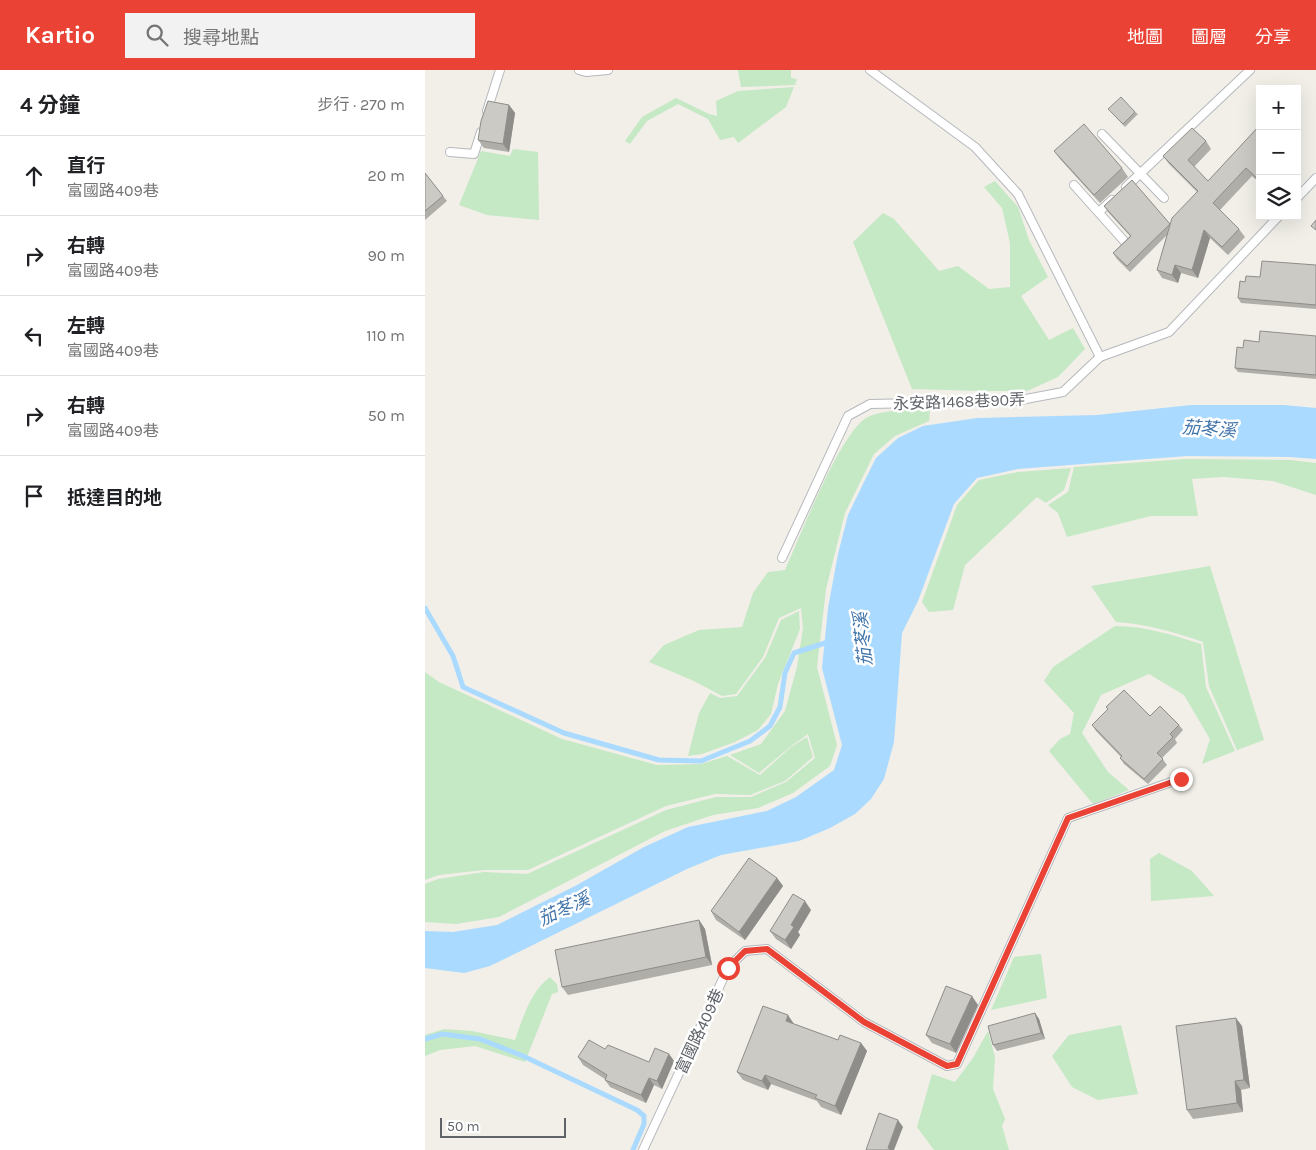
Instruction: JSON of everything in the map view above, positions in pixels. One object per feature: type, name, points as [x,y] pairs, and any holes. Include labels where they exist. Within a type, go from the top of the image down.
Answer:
[{"type":"lane","points":[[485,117],[500,70]]},
{"type":"lane","points":[[579,70],[586,72],[608,70]]},
{"type":"lane","points":[[870,70],[975,147],[1018,194],[1100,357]]},
{"type":"lane","points":[[1099,212],[1250,70]]},
{"type":"lane","points":[[450,152],[474,154],[483,126]]},
{"type":"lane","points":[[1102,134],[1164,198]]},
{"type":"lane","points":[[1301,194],[1316,178]]},
{"type":"lane","points":[[1074,185],[1125,242]]},
{"type":"lane","name":"永安路1468巷90弄","points":[[782,558],[848,416],[870,404],[1015,401],[1063,392],[1100,357],[1169,332],[1275,220]]},
{"type":"lane","name":"富國路409巷","points":[[643,1150],[728,968],[745,951],[767,949],[864,1022],[947,1066],[957,1064],[1068,818],[1181,779]]},
{"type":"green space","points":[[738,70],[791,70],[791,78],[797,79],[795,85],[741,87]]},
{"type":"green space","points":[[794,87],[786,107],[738,143],[734,137],[720,140],[708,119],[678,104],[647,121],[630,144],[625,141],[642,117],[676,98],[717,116],[716,101],[738,91]]},
{"type":"green space","points":[[513,149],[538,152],[539,220],[487,215],[459,205],[481,151],[510,156]]},
{"type":"green space","points":[[995,181],[1018,207],[1029,240],[1048,277],[1021,296],[1049,340],[1073,328],[1085,349],[1058,377],[1027,391],[912,389],[853,242],[883,213],[894,219],[939,271],[958,266],[989,289],[1010,287],[1010,243],[1002,208],[984,187]]},
{"type":"green space","points":[[930,409],[929,421],[895,436],[874,454],[845,513],[826,589],[817,667],[837,745],[830,766],[793,793],[758,808],[713,815],[665,831],[499,917],[456,924],[425,922],[425,884],[438,879],[484,872],[527,874],[666,810],[716,797],[751,797],[786,782],[815,758],[808,734],[759,773],[730,755],[761,744],[785,711],[797,667],[803,628],[801,608],[779,618],[763,657],[736,694],[722,696],[694,681],[649,662],[664,645],[699,630],[742,627],[753,593],[768,572],[785,570],[832,465],[855,428],[866,418],[880,413],[897,410]]},
{"type":"green space","points":[[1186,459],[1290,460],[1316,463],[1316,495],[1273,481],[1223,477],[1192,479],[1198,516],[1151,516],[1067,537],[1058,513],[1048,505],[1068,492],[1074,467]]},
{"type":"green space","points":[[1071,468],[1064,490],[1046,503],[1037,497],[965,565],[953,610],[929,612],[922,602],[957,505],[979,480],[1018,472]]},
{"type":"green space","points":[[1210,566],[1264,740],[1237,750],[1209,686],[1203,642],[1160,629],[1116,622],[1091,586]]},
{"type":"green space","points":[[799,611],[800,629],[778,684],[771,714],[758,730],[735,742],[702,754],[688,756],[699,713],[710,693],[720,698],[737,696],[765,658],[781,620]]},
{"type":"green space","points":[[1115,626],[1148,629],[1201,644],[1206,687],[1235,751],[1202,764],[1210,739],[1184,695],[1149,674],[1101,695],[1082,733],[1108,772],[1129,790],[1093,804],[1049,751],[1060,739],[1070,734],[1074,713],[1044,681],[1053,667]]},
{"type":"green space","points":[[425,672],[439,682],[562,739],[657,765],[701,764],[727,756],[760,775],[791,747],[807,737],[813,757],[785,781],[750,795],[715,794],[666,806],[528,870],[484,870],[439,875],[425,880]]},
{"type":"green space","points":[[1159,853],[1192,871],[1214,896],[1151,901],[1150,859]]},
{"type":"green space","points":[[1041,954],[1047,998],[991,1010],[1014,957]]},
{"type":"green space","points":[[550,977],[557,984],[558,992],[552,994],[525,1062],[475,1046],[440,1050],[425,1056],[425,1035],[444,1029],[472,1031],[515,1040],[532,998]]},
{"type":"green space","points":[[1121,1025],[1138,1094],[1098,1100],[1072,1087],[1052,1056],[1069,1035]]},
{"type":"green space","points":[[988,1031],[995,1057],[993,1089],[1005,1119],[1002,1126],[1009,1150],[934,1150],[917,1127],[932,1074],[955,1082],[973,1058]]},
{"type":"water","name":"茄苳溪","points":[[1191,405],[1284,405],[1316,408],[1316,459],[1187,456],[1018,469],[977,478],[954,504],[918,601],[902,633],[894,742],[884,779],[871,799],[855,814],[830,828],[799,841],[721,855],[687,869],[490,966],[464,973],[425,968],[425,931],[453,932],[497,925],[577,885],[644,847],[688,827],[767,811],[796,797],[834,770],[842,745],[822,668],[828,608],[838,554],[848,515],[876,458],[898,438],[923,426],[977,418],[1097,415]]},
{"type":"building","points":[[1121,97],[1135,112],[1123,124],[1108,109]]},
{"type":"building","points":[[488,101],[509,105],[503,144],[478,140],[481,121]]},
{"type":"building","points":[[1084,124],[1122,168],[1094,195],[1054,151]]},
{"type":"building","points":[[1192,128],[1206,141],[1188,160],[1208,181],[1256,129],[1256,177],[1246,168],[1213,203],[1239,229],[1222,247],[1204,230],[1192,270],[1175,265],[1172,275],[1157,270],[1172,218],[1198,191],[1163,156]]},
{"type":"building","points":[[425,173],[443,196],[425,211]]},
{"type":"building","points":[[1132,180],[1170,224],[1127,266],[1113,253],[1131,236],[1104,206]]},
{"type":"building","points":[[1316,220],[1316,230],[1311,226]]},
{"type":"building","points":[[1262,261],[1316,265],[1316,305],[1238,298],[1240,281],[1245,282],[1246,276],[1260,277]]},
{"type":"building","points":[[1260,331],[1316,336],[1316,375],[1235,368],[1237,347],[1243,348],[1244,340],[1259,342]]},
{"type":"building","points":[[1124,690],[1150,716],[1160,706],[1179,725],[1170,734],[1173,737],[1157,753],[1163,759],[1144,779],[1120,758],[1122,756],[1092,725],[1108,709],[1106,707]]},
{"type":"building","points":[[749,858],[777,878],[739,932],[711,911]]},
{"type":"building","points":[[793,894],[805,901],[791,925],[794,927],[785,940],[770,931]]},
{"type":"building","points":[[699,920],[706,957],[562,987],[555,950]]},
{"type":"building","points":[[946,986],[972,996],[950,1044],[926,1035]]},
{"type":"building","points":[[763,1006],[788,1015],[786,1021],[838,1040],[840,1035],[861,1043],[835,1106],[815,1098],[817,1095],[765,1075],[762,1081],[737,1072]]},
{"type":"building","points":[[1035,1013],[1041,1033],[993,1045],[988,1026]]},
{"type":"building","points":[[1236,1018],[1244,1080],[1235,1081],[1237,1103],[1187,1110],[1176,1026]]},
{"type":"building","points":[[589,1040],[605,1049],[608,1045],[649,1062],[655,1048],[669,1054],[657,1081],[649,1078],[641,1095],[605,1080],[607,1075],[578,1057]]},
{"type":"building","points":[[879,1113],[898,1120],[888,1148],[890,1150],[866,1150]]},
{"type":"waterway","points":[[425,608],[453,656],[463,687],[564,733],[659,760],[701,761],[750,741],[770,726],[780,707],[785,673],[794,653],[825,643]]},
{"type":"waterway","points":[[425,1039],[442,1034],[480,1039],[523,1056],[637,1110],[644,1116],[644,1124],[633,1150]]},
{"type":"route","points":[[728,968],[745,951],[767,949],[864,1022],[947,1066],[957,1064],[1068,818],[1181,779]]}]
